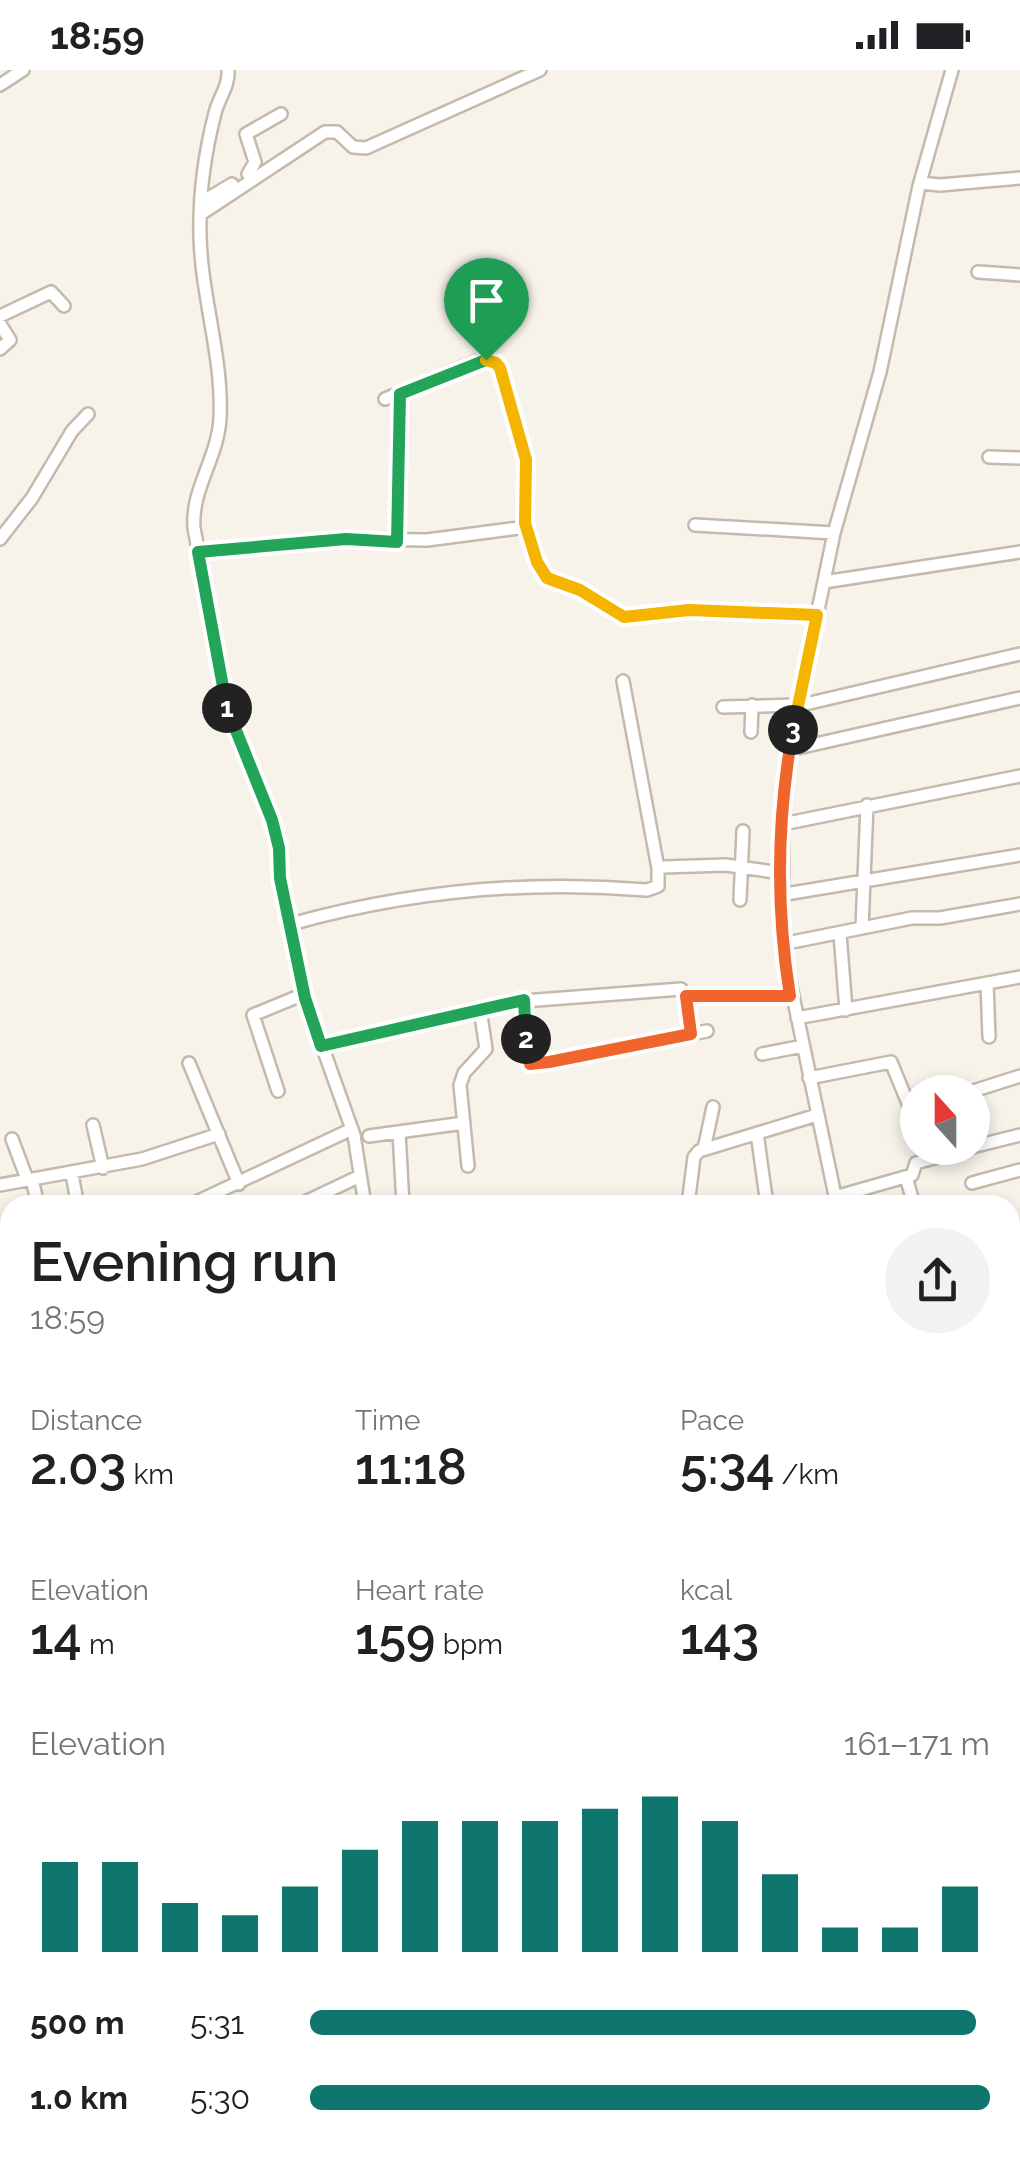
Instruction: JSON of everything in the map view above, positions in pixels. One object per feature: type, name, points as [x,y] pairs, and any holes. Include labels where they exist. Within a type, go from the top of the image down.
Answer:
[{"type":"street","points":[[0,85],[22,70]]},
{"type":"street","points":[[228,70],[210,136],[201,208],[203,268],[220,397],[216,446],[193,510],[198,552],[231,723],[272,820],[304,994],[352,1129],[363,1195]]},
{"type":"street","points":[[201,208],[325,132],[337,132],[353,148],[366,148],[540,70]]},
{"type":"street","points":[[835,1195],[782,944],[782,824],[789,750],[834,534],[880,372],[920,183],[952,70]]},
{"type":"street","points":[[201,208],[252,171],[255,162],[246,134],[281,114]]},
{"type":"street","points":[[920,183],[1020,178]]},
{"type":"street","points":[[978,272],[1020,275]]},
{"type":"street","points":[[0,349],[10,340],[0,320],[51,292],[64,306]]},
{"type":"street","points":[[386,400],[477,361],[496,363],[526,460],[526,527],[537,562],[547,578],[580,590],[624,617],[689,610],[817,615]]},
{"type":"street","points":[[397,542],[400,394]]},
{"type":"street","points":[[0,539],[32,498],[72,431],[88,414]]},
{"type":"street","points":[[989,457],[1020,458]]},
{"type":"street","points":[[695,525],[834,534]]},
{"type":"street","points":[[198,552],[346,539],[397,542],[526,527]]},
{"type":"street","points":[[824,582],[1020,552]]},
{"type":"street","points":[[723,707],[797,706],[1020,654]]},
{"type":"street","points":[[292,924],[383,903],[516,886],[652,890],[659,882],[658,868],[624,681]]},
{"type":"street","points":[[789,750],[1020,698]]},
{"type":"street","points":[[750,732],[752,704]]},
{"type":"street","points":[[782,824],[1020,776]]},
{"type":"street","points":[[862,928],[867,805]]},
{"type":"street","points":[[740,900],[743,832]]},
{"type":"street","points":[[780,895],[1020,855]]},
{"type":"street","points":[[658,868],[741,867],[781,873]]},
{"type":"street","points":[[782,944],[912,918],[940,918],[1020,904]]},
{"type":"street","points":[[840,934],[846,1010]]},
{"type":"street","points":[[797,1018],[1020,978]]},
{"type":"street","points":[[987,984],[989,1037]]},
{"type":"street","points":[[321,1046],[524,1000],[681,990],[686,996],[691,1034]]},
{"type":"street","points":[[278,1091],[253,1016],[304,994]]},
{"type":"street","points":[[686,996],[790,996]]},
{"type":"street","points":[[524,1000],[527,1060],[535,1064],[707,1030]]},
{"type":"street","points":[[468,1166],[461,1078],[486,1049],[480,1010]]},
{"type":"street","points":[[762,1054],[803,1046]]},
{"type":"street","points":[[809,1078],[892,1062],[900,1079]]},
{"type":"street","points":[[190,1063],[239,1184]]},
{"type":"street","points":[[990,1086],[1020,1076]]},
{"type":"street","points":[[704,1150],[713,1107]]},
{"type":"street","points":[[689,1195],[694,1157],[704,1150],[817,1115]]},
{"type":"street","points":[[369,1136],[464,1123]]},
{"type":"street","points":[[93,1125],[103,1168]]},
{"type":"street","points":[[213,1195],[352,1129]]},
{"type":"street","points":[[399,1132],[402,1195]]},
{"type":"street","points":[[757,1133],[766,1195]]},
{"type":"street","points":[[0,1185],[103,1168],[219,1134]]},
{"type":"street","points":[[990,1142],[1020,1135]]},
{"type":"street","points":[[12,1139],[35,1195]]},
{"type":"street","points":[[854,1195],[912,1175],[914,1165]]},
{"type":"street","points":[[972,1183],[1020,1170]]},
{"type":"street","points":[[72,1174],[76,1195]]},
{"type":"street","points":[[320,1195],[360,1176]]},
{"type":"street","points":[[906,1178],[911,1195]]},
{"type":"route","points":[[486,360],[500,368],[526,460],[525,523],[537,562],[552,582],[580,590],[624,617],[689,610],[817,615],[789,750],[782,824],[782,944],[790,996],[686,996],[691,1034],[535,1064],[527,1060],[524,1000],[321,1046],[305,998],[272,820],[231,723],[198,552],[346,539],[397,542],[400,394],[486,360]]}]
